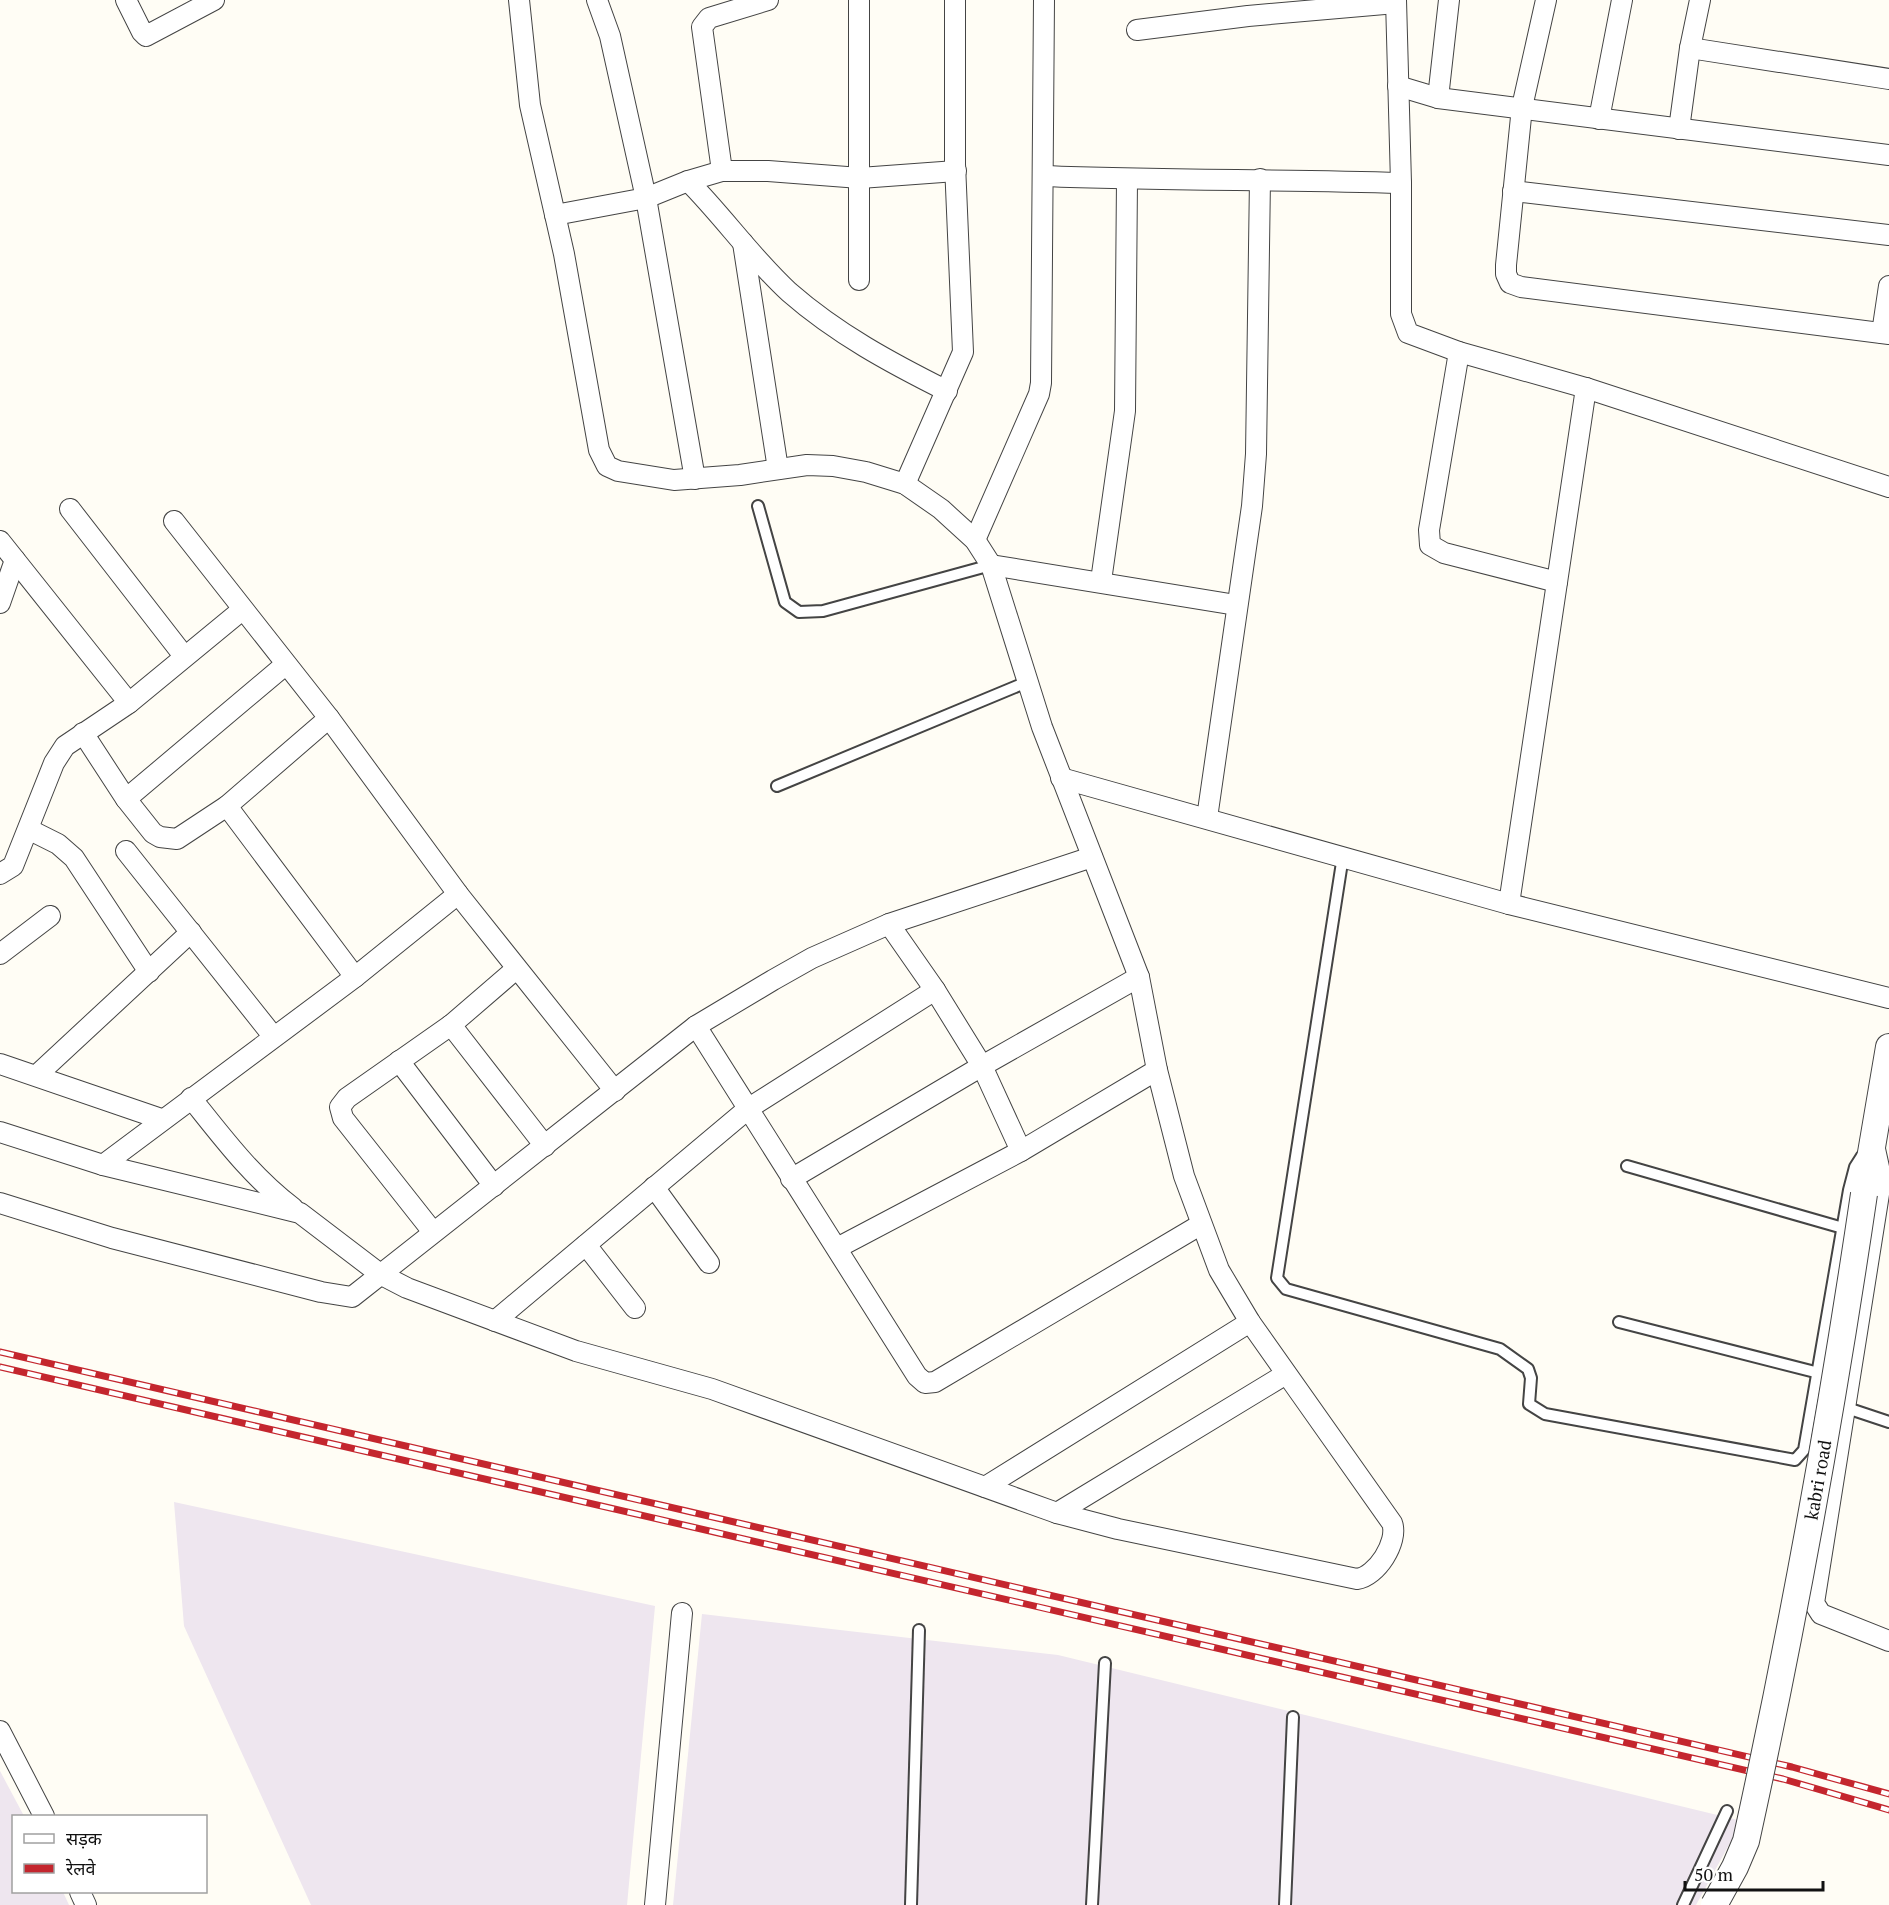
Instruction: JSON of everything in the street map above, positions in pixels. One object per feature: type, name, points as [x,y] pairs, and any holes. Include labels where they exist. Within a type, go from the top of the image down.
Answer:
[{"type":"street","points":[[126,0],[146,36],[214,0]]},
{"type":"street","points":[[191,1098],[236,1155],[271,1191],[380,1274],[407,1288],[495,1321],[576,1351],[712,1389],[1057,1513],[1118,1529],[1350,1578],[1369,1576],[1390,1543],[1394,1528],[1392,1523],[1250,1322],[1219,1270],[1200,1225],[1184,1176],[1157,1070],[1139,978],[1061,778],[1027,682],[991,565],[975,540],[941,509],[905,484],[866,472],[833,466],[778,469],[674,480],[618,471],[608,466],[601,456],[555,215],[530,105],[519,0]]},
{"type":"street","points":[[597,0],[610,36],[646,198],[694,479]]},
{"type":"street","points":[[722,171],[702,27],[709,18],[768,0]]},
{"type":"street","points":[[859,0],[859,280]]},
{"type":"street","points":[[905,484],[960,362],[964,342],[956,171],[956,0]]},
{"type":"street","points":[[975,540],[1039,394],[1044,176],[1044,0]]},
{"type":"street","points":[[1438,98],[1449,0]]},
{"type":"street","points":[[1546,0],[1522,107],[1506,268],[1507,277],[1514,284],[1886,333],[1889,286]]},
{"type":"street","points":[[1599,119],[1622,0]]},
{"type":"street","points":[[1679,129],[1690,48],[1700,0]]},
{"type":"street","points":[[1137,30],[1246,8],[1396,2],[1401,183],[1401,314],[1408,333],[1459,352],[1586,388],[1889,487]]},
{"type":"street","points":[[1690,48],[1889,79]]},
{"type":"street","points":[[1398,86],[1438,98],[1889,155]]},
{"type":"street","points":[[555,215],[646,198],[688,181],[722,171],[768,171],[860,178],[956,171]]},
{"type":"street","points":[[1044,176],[1127,180],[1260,179],[1401,183]]},
{"type":"street","points":[[1207,818],[1252,506],[1256,454],[1260,179]]},
{"type":"street","points":[[1101,581],[1125,411],[1127,180]]},
{"type":"street","points":[[688,181],[789,292],[849,339],[947,391]]},
{"type":"street","points":[[1514,192],[1889,234]]},
{"type":"street","points":[[743,243],[778,469]]},
{"type":"street","points":[[1459,352],[1429,530],[1430,545],[1444,553],[1557,582]]},
{"type":"street","points":[[1509,904],[1586,388]]},
{"type":"street","points":[[70,508],[184,656]]},
{"type":"street","points":[[174,521],[285,665],[329,718],[516,969],[615,1090]]},
{"type":"street","points":[[0,541],[129,703]]},
{"type":"street","points":[[0,603],[15,560]]},
{"type":"street","points":[[991,565],[1101,581],[1236,605]]},
{"type":"street","points":[[0,874],[13,866],[30,830],[58,754],[64,746],[129,703],[242,610]]},
{"type":"street","points":[[126,799],[285,665]]},
{"type":"street","points":[[82,733],[126,799],[153,833],[168,838],[185,835],[227,806],[329,718]]},
{"type":"street","points":[[1061,778],[1509,904],[1889,998]]},
{"type":"street","points":[[227,806],[355,976]]},
{"type":"street","points":[[30,830],[58,844],[74,858],[149,972]]},
{"type":"street","points":[[126,851],[273,1036]]},
{"type":"street","points":[[0,1203],[112,1238],[344,1297],[359,1294],[380,1274],[696,1026],[813,958],[889,924],[1092,856]]},
{"type":"street","points":[[103,1165],[161,1119],[355,976],[458,894]]},
{"type":"street","points":[[0,954],[50,916]]},
{"type":"street","points":[[889,924],[935,990],[982,1066],[1021,1150]]},
{"type":"street","points":[[37,1075],[191,932]]},
{"type":"street","points":[[434,1233],[340,1113],[340,1107],[347,1098],[451,1025],[516,969]]},
{"type":"street","points":[[791,1179],[982,1066],[1139,978]]},
{"type":"street","points":[[495,1321],[749,1108],[935,990]]},
{"type":"street","points":[[451,1025],[545,1146]]},
{"type":"street","points":[[696,1026],[917,1376],[930,1383],[1200,1225]]},
{"type":"street","name":"kabri road","points":[[1714,1905],[1736,1867],[1746,1841],[1788,1647],[1836,1377],[1889,1047]]},
{"type":"street","points":[[399,1061],[494,1186]]},
{"type":"street","points":[[0,1064],[161,1119]]},
{"type":"street","points":[[837,1248],[1021,1150],[1157,1070]]},
{"type":"street","points":[[0,1132],[103,1165],[300,1213]]},
{"type":"street","points":[[1873,1141],[1881,1182],[1814,1605],[1819,1613],[1889,1641]]},
{"type":"street","points":[[654,1187],[709,1263]]},
{"type":"street","points":[[585,1245],[635,1308]]},
{"type":"street","points":[[985,1487],[1250,1322]]},
{"type":"street","points":[[1057,1513],[1286,1374]]},
{"type":"street","points":[[655,1905],[682,1613]]},
{"type":"street","points":[[0,1731],[43,1815]]},
{"type":"lane","points":[[758,506],[785,602],[799,612],[822,611],[991,565]]},
{"type":"lane","points":[[777,786],[1027,682]]},
{"type":"lane","points":[[1342,856],[1277,1278],[1280,1285],[1286,1289],[1500,1349],[1528,1369],[1531,1378],[1527,1398],[1529,1404],[1545,1414],[1795,1460],[1804,1450],[1852,1175],[1873,1141]]},
{"type":"lane","points":[[1627,1166],[1843,1228]]},
{"type":"lane","points":[[1618,1322],[1819,1373]]},
{"type":"lane","points":[[1844,1407],[1889,1422]]},
{"type":"lane","points":[[911,1905],[919,1630]]},
{"type":"lane","points":[[1092,1905],[1105,1663]]},
{"type":"lane","points":[[1286,1905],[1293,1717]]},
{"type":"lane","points":[[1683,1905],[1726,1811]]},
{"type":"shaded area","points":[[174,1502],[655,1606],[627,1905],[311,1905],[184,1626]]},
{"type":"shaded area","points":[[702,1614],[1058,1655],[1742,1821],[1696,1905],[673,1905]]},
{"type":"shaded area","points":[[0,1771],[23,1815],[12,1815],[12,1893],[63,1893],[69,1905],[0,1905]]},
{"type":"railway","points":[[0,1352],[1792,1767],[1889,1794]]},
{"type":"railway","points":[[0,1367],[1783,1779],[1889,1810]]}]
